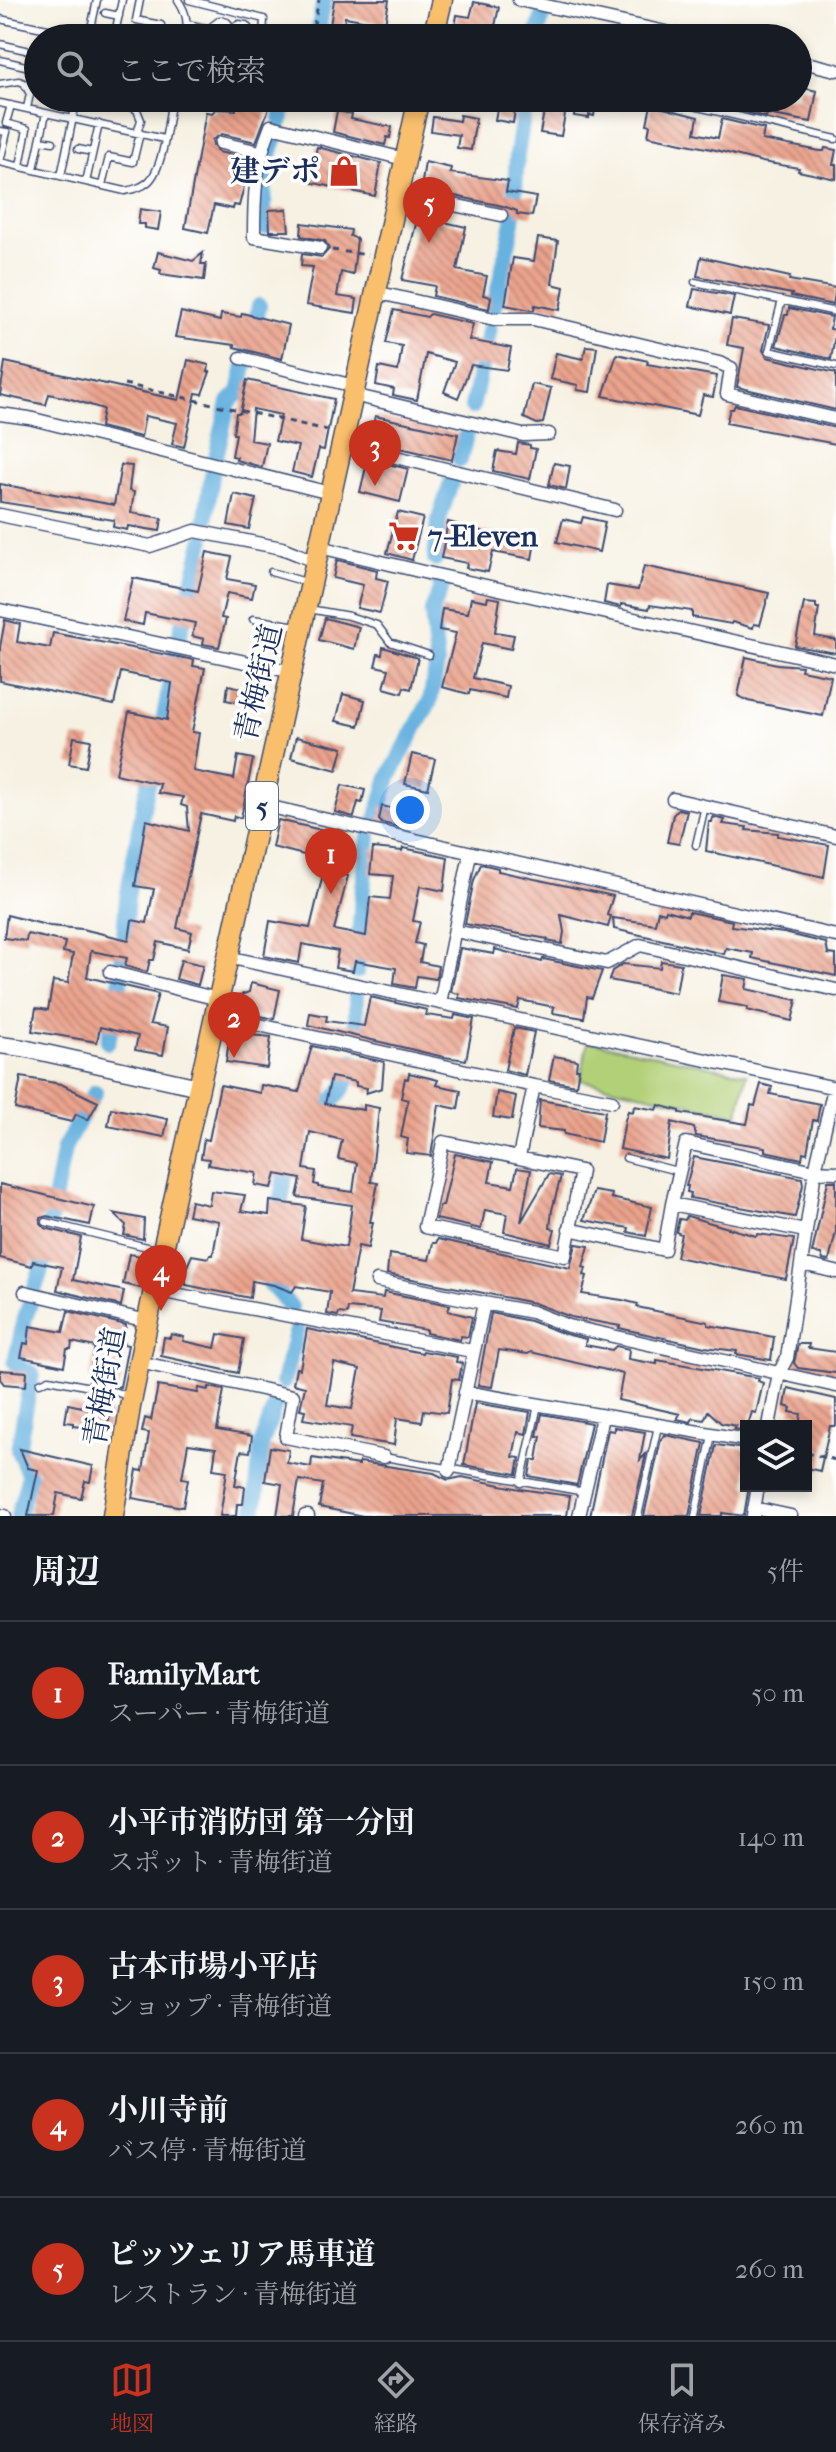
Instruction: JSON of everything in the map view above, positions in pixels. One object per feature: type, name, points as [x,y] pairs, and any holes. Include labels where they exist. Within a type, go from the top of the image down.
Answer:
[{"type":"main road","points":[[436,24],[442,0]]},
{"type":"main road","name":"青梅街道","points":[[113,1516],[147,1321],[313,583],[338,438],[354,390],[413,112]]},
{"type":"street","points":[[519,0],[629,24]]},
{"type":"street","points":[[812,64],[836,70]]},
{"type":"street","points":[[320,248],[254,237],[254,187],[260,152],[271,126],[404,159]]},
{"type":"street","points":[[221,143],[260,152]]},
{"type":"street","points":[[397,193],[501,215]]},
{"type":"street","points":[[375,292],[494,319],[533,319],[719,363],[731,368],[727,394],[836,419]]},
{"type":"street","points":[[248,360],[523,435],[549,434]]},
{"type":"street","points":[[0,414],[29,418],[330,493]]},
{"type":"street","points":[[338,438],[615,510]]},
{"type":"street","points":[[0,515],[150,546],[195,531],[437,575],[836,664]]},
{"type":"street","points":[[0,610],[293,672]]},
{"type":"street","points":[[673,799],[836,836]]},
{"type":"street","points":[[262,805],[836,936]]},
{"type":"street","points":[[440,1003],[470,854]]},
{"type":"street","points":[[455,931],[607,963],[640,945],[836,990]]},
{"type":"street","points":[[227,957],[835,1088],[815,1171],[787,1358],[779,1373],[770,1420]]},
{"type":"street","points":[[110,972],[216,1007],[534,1086],[612,1101]]},
{"type":"street","points":[[0,1045],[199,1087]]},
{"type":"street","points":[[519,1157],[534,1086]]},
{"type":"street","points":[[443,1142],[519,1157],[581,1171],[565,1256],[425,1227],[443,1142]]},
{"type":"street","points":[[569,1229],[664,1250],[677,1171],[686,1143],[815,1171],[836,1172]]},
{"type":"street","points":[[672,1204],[805,1231]]},
{"type":"street","points":[[802,1264],[836,1272]]},
{"type":"street","points":[[377,1281],[532,1312],[568,1326],[836,1386]]},
{"type":"street","points":[[154,1290],[472,1351]]},
{"type":"street","points":[[31,1293],[147,1321]]},
{"type":"street","points":[[449,1471],[484,1303]]},
{"type":"street","points":[[139,1362],[293,1396],[286,1437],[384,1457]]},
{"type":"street","points":[[465,1392],[740,1439]]},
{"type":"street","points":[[579,1516],[602,1417]]},
{"type":"street","points":[[757,1492],[754,1512],[791,1516]]},
{"type":"lane","points":[[92,24],[97,0]]},
{"type":"lane","points":[[117,24],[122,0]]},
{"type":"lane","points":[[140,0],[136,20],[156,24]]},
{"type":"lane","points":[[178,0],[185,10],[187,24]]},
{"type":"lane","points":[[189,0],[264,19],[264,24]]},
{"type":"lane","points":[[105,13],[119,16]]},
{"type":"lane","points":[[0,19],[24,24]]},
{"type":"lane","points":[[0,44],[24,50]]},
{"type":"lane","points":[[0,60],[24,66]]},
{"type":"lane","points":[[0,84],[24,83]]},
{"type":"lane","points":[[0,103],[24,107]]},
{"type":"lane","points":[[11,105],[6,123],[27,129],[20,166]]},
{"type":"lane","points":[[42,112],[164,139]]},
{"type":"lane","points":[[61,176],[74,112]]},
{"type":"lane","points":[[102,185],[109,157],[133,162],[141,120],[138,112]]},
{"type":"lane","points":[[0,131],[7,132],[0,162],[125,191],[139,188],[150,181],[157,170],[169,112]]},
{"type":"lane","points":[[719,112],[836,139]]},
{"type":"lane","points":[[34,169],[46,113]]},
{"type":"lane","points":[[86,182],[99,124]]},
{"type":"lane","points":[[40,140],[53,142]]},
{"type":"lane","points":[[78,149],[92,152]]},
{"type":"lane","points":[[695,282],[836,312]]},
{"type":"lane","points":[[782,300],[769,351],[836,366]]},
{"type":"lane","points":[[271,572],[313,583]]},
{"type":"lane","points":[[253,619],[349,616],[377,625],[390,642],[429,655]]},
{"type":"lane","points":[[696,845],[705,806]]},
{"type":"lane","points":[[626,1158],[677,1171]]},
{"type":"lane","points":[[50,1223],[163,1251]]},
{"type":"lane","points":[[40,1383],[49,1379],[132,1398]]},
{"type":"lane","points":[[521,1483],[538,1405]]},
{"type":"lane","points":[[638,1516],[658,1426]]},
{"type":"lane","points":[[695,1516],[712,1435]]},
{"type":"lane","points":[[384,1457],[449,1471],[585,1492]]},
{"type":"path","points":[[314,24],[319,0]]},
{"type":"path","points":[[320,248],[382,257]]},
{"type":"path","points":[[124,384],[338,438]]},
{"type":"path","points":[[812,1454],[836,1460]]},
{"type":"green space","points":[[588,1041],[747,1074],[738,1115],[580,1080]]},
{"type":"building","points":[[334,0],[389,0],[385,24],[345,17],[344,24],[330,24]]},
{"type":"building","points":[[474,2],[499,7],[495,24],[455,24],[457,15],[470,17]]},
{"type":"building","points":[[812,90],[817,91],[811,122],[767,114],[766,117],[745,112],[812,112]]},
{"type":"building","points":[[206,112],[267,112],[256,142],[222,134],[212,140],[218,152],[251,159],[239,206],[234,205],[233,209],[214,205],[208,233],[185,228]]},
{"type":"building","points":[[337,112],[352,114],[351,119],[392,127],[385,145],[333,132]]},
{"type":"building","points":[[496,112],[515,112],[513,123],[495,120]]},
{"type":"building","points":[[544,112],[565,112],[561,136],[540,133]]},
{"type":"building","points":[[574,112],[595,112],[589,118],[574,116]]},
{"type":"building","points":[[650,112],[678,112],[698,117],[695,133],[718,138],[722,119],[764,129],[762,140],[820,151],[825,148],[836,150],[833,165],[836,165],[836,179],[798,171],[799,168],[648,136],[650,125],[647,124]]},
{"type":"building","points":[[460,115],[476,118],[471,150],[457,148],[459,135],[431,131],[433,117],[459,121]]},
{"type":"building","points":[[317,147],[381,163],[375,196],[309,182]]},
{"type":"building","points":[[425,162],[451,168],[450,173],[508,181],[506,192],[536,197],[532,216],[517,214],[517,211],[503,206],[421,189]]},
{"type":"building","points":[[140,209],[161,212],[158,230],[138,224]]},
{"type":"building","points":[[287,209],[289,231],[270,231],[269,210]]},
{"type":"building","points":[[418,216],[466,227],[457,270],[487,276],[483,295],[491,297],[489,309],[433,296],[435,286],[402,280]]},
{"type":"building","points":[[302,223],[351,230],[350,236],[357,239],[353,275],[341,272],[337,296],[357,299],[355,313],[306,305],[313,267],[301,266],[302,254],[322,257],[329,249],[325,241],[301,236]]},
{"type":"building","points":[[538,238],[558,241],[552,284],[564,287],[560,310],[535,305],[531,310],[505,305],[513,258],[534,261]]},
{"type":"building","points":[[158,252],[193,261],[203,253],[201,264],[206,264],[204,280],[160,274],[161,270],[154,268]]},
{"type":"building","points":[[701,257],[790,277],[789,280],[836,288],[833,305],[697,276]]},
{"type":"building","points":[[694,289],[734,296],[730,315],[690,306]]},
{"type":"building","points":[[789,308],[832,317],[830,329],[836,330],[831,359],[776,346]]},
{"type":"building","points":[[394,310],[473,324],[469,340],[511,348],[507,370],[471,365],[458,398],[444,392],[455,362],[426,354],[417,400],[393,395],[394,389],[376,385],[379,367],[398,371],[402,346],[386,343]]},
{"type":"building","points":[[181,312],[220,321],[221,314],[241,317],[242,313],[289,325],[282,359],[235,345],[175,337]]},
{"type":"building","points":[[732,319],[769,325],[763,350],[767,357],[836,373],[836,410],[737,387],[744,348],[727,345]]},
{"type":"building","points":[[586,346],[597,347],[590,392],[577,390],[578,385],[550,379],[556,353],[583,359]]},
{"type":"building","points":[[617,354],[648,361],[647,364],[717,376],[713,397],[703,395],[698,415],[603,396]]},
{"type":"building","points":[[188,360],[209,365],[210,372],[202,394],[196,393],[184,447],[172,444],[177,423],[145,416],[141,437],[100,427],[103,409],[71,399],[49,394],[46,405],[0,395],[5,362],[179,400]]},
{"type":"building","points":[[247,380],[334,399],[324,450],[319,449],[312,477],[292,472],[298,446],[275,441],[281,415],[253,409],[250,440],[267,443],[262,467],[232,456],[236,413],[240,413]]},
{"type":"building","points":[[532,384],[551,388],[543,423],[537,424],[524,418]]},
{"type":"building","points":[[735,405],[836,428],[836,444],[726,423],[730,409]]},
{"type":"building","points":[[375,416],[458,434],[452,460],[370,441]]},
{"type":"building","points":[[518,443],[536,449],[530,479],[493,471],[497,451],[516,454]]},
{"type":"building","points":[[368,459],[408,469],[400,502],[360,492]]},
{"type":"building","points":[[554,463],[570,466],[566,489],[549,485]]},
{"type":"building","points":[[121,465],[132,466],[129,491],[134,492],[131,513],[162,518],[160,531],[128,526],[127,530],[113,527],[114,520],[0,502],[0,484],[114,505]]},
{"type":"building","points":[[234,494],[256,499],[249,529],[228,525]]},
{"type":"building","points":[[398,512],[423,518],[412,560],[387,553]]},
{"type":"building","points":[[583,517],[605,522],[599,552],[557,542],[563,519],[581,523]]},
{"type":"building","points":[[448,522],[535,541],[532,559],[493,552],[488,572],[466,568],[467,563],[441,558]]},
{"type":"building","points":[[207,552],[232,557],[227,579],[255,584],[252,598],[227,593],[221,618],[226,619],[219,647],[203,644],[204,639],[192,636],[195,623],[145,613],[143,625],[123,621],[133,578],[198,591]]},
{"type":"building","points":[[337,560],[377,570],[376,578],[388,581],[380,613],[357,608],[363,585],[333,578]]},
{"type":"building","points":[[644,566],[769,593],[760,625],[754,624],[753,628],[692,617],[692,611],[650,605],[649,609],[604,603],[607,585],[638,590]]},
{"type":"building","points":[[488,597],[500,599],[495,632],[514,635],[511,649],[482,643],[473,678],[508,686],[506,698],[442,687],[456,633],[439,630],[442,609],[468,613],[471,598],[487,601]]},
{"type":"building","points":[[804,603],[816,604],[819,608],[815,636],[836,640],[836,653],[795,646]]},
{"type":"building","points":[[325,618],[359,627],[354,649],[319,640]]},
{"type":"building","points":[[5,620],[20,624],[17,642],[50,648],[53,633],[194,660],[193,666],[205,668],[192,732],[199,733],[193,771],[234,779],[238,756],[253,759],[241,818],[234,816],[233,821],[201,814],[177,928],[192,932],[188,949],[158,942],[154,960],[150,960],[147,972],[125,966],[127,958],[91,951],[87,977],[158,994],[150,1024],[168,1027],[163,1055],[135,1050],[138,1036],[100,1027],[97,1042],[32,1031],[36,1008],[48,1010],[53,981],[68,983],[73,954],[63,952],[65,942],[27,934],[26,941],[4,938],[7,915],[129,940],[132,920],[147,923],[154,889],[135,886],[146,820],[189,831],[187,807],[181,805],[183,797],[158,793],[160,784],[116,774],[129,712],[167,720],[172,683],[121,672],[114,705],[0,681],[0,647]]},
{"type":"building","points":[[383,647],[418,658],[411,689],[404,687],[402,693],[384,688],[389,669],[375,666]]},
{"type":"building","points":[[746,657],[802,666],[801,670],[831,676],[823,716],[748,701],[738,696]]},
{"type":"building","points":[[228,685],[252,690],[250,705],[226,700]]},
{"type":"building","points":[[343,694],[365,700],[359,726],[336,721]]},
{"type":"building","points":[[74,737],[91,740],[86,767],[69,764]]},
{"type":"building","points":[[296,737],[343,748],[337,770],[291,758]]},
{"type":"building","points":[[412,754],[435,759],[428,789],[405,784]]},
{"type":"building","points":[[342,785],[365,790],[354,817],[335,812]]},
{"type":"building","points":[[382,806],[399,810],[398,815],[412,817],[409,829],[382,823],[379,820]]},
{"type":"building","points":[[678,809],[687,811],[679,844],[667,842],[673,815]]},
{"type":"building","points":[[713,817],[725,820],[723,824],[747,827],[746,830],[778,833],[778,836],[829,845],[824,877],[706,851],[709,822]]},
{"type":"building","points":[[278,820],[326,831],[320,859],[272,847]]},
{"type":"building","points":[[373,848],[402,851],[403,848],[448,857],[444,891],[420,886],[413,921],[420,922],[415,943],[423,945],[420,962],[438,966],[436,979],[417,976],[415,988],[394,984],[396,968],[355,961],[353,971],[335,968],[338,951],[302,944],[299,963],[264,956],[270,921],[310,928],[324,870],[348,876],[334,930],[366,936],[370,897],[390,899],[393,876],[370,874]]},
{"type":"building","points":[[481,864],[498,868],[498,871],[613,896],[607,915],[611,916],[608,927],[561,915],[564,932],[562,944],[465,924],[474,880]]},
{"type":"building","points":[[666,910],[688,916],[689,912],[732,921],[731,926],[784,933],[826,943],[828,954],[836,955],[836,976],[752,958],[753,953],[726,948],[724,954],[614,929],[613,918],[655,924],[658,911],[665,913]]},
{"type":"building","points":[[460,948],[494,954],[495,949],[542,962],[543,959],[602,971],[592,998],[587,997],[584,1018],[553,1013],[554,1007],[520,1000],[518,1009],[459,998],[459,994],[451,992]]},
{"type":"building","points":[[181,960],[203,965],[198,985],[176,979]]},
{"type":"building","points":[[661,961],[681,964],[676,993],[609,980],[612,971],[623,964],[660,968]]},
{"type":"building","points":[[723,975],[748,979],[746,989],[797,1000],[792,1021],[747,1010],[748,1007],[718,1002]]},
{"type":"building","points":[[251,983],[280,990],[274,1019],[234,1010],[238,996],[249,992]]},
{"type":"building","points":[[370,997],[427,1010],[426,1015],[454,1019],[455,1015],[474,1019],[466,1060],[308,1025],[310,1013],[327,1016],[326,1021],[364,1026]]},
{"type":"building","points":[[514,1028],[534,1032],[525,1075],[505,1070]]},
{"type":"building","points":[[230,1033],[271,1037],[267,1068],[226,1062]]},
{"type":"building","points":[[312,1046],[384,1062],[382,1088],[366,1093],[367,1088],[356,1086],[356,1082],[331,1077],[325,1104],[364,1110],[364,1105],[379,1108],[371,1182],[378,1183],[370,1222],[373,1222],[368,1248],[358,1246],[349,1294],[383,1298],[384,1292],[450,1305],[448,1311],[472,1317],[468,1337],[461,1336],[460,1340],[379,1322],[381,1311],[348,1308],[347,1314],[327,1314],[330,1292],[296,1286],[292,1292],[252,1281],[250,1298],[186,1285],[185,1271],[192,1255],[209,1258],[213,1255],[219,1221],[188,1215],[191,1201],[209,1205],[211,1191],[245,1195],[241,1211],[269,1215],[270,1201],[306,1206],[301,1239],[346,1247],[352,1205],[297,1197],[301,1179],[276,1174],[272,1188],[255,1185],[257,1173],[208,1165],[209,1159],[201,1158],[204,1139],[209,1140],[220,1085],[260,1093],[261,1085],[299,1092]],"holes":[[[310,1132],[342,1140],[338,1159],[357,1163],[353,1192],[318,1187],[314,1184],[316,1171],[304,1169]]]},
{"type":"building","points":[[554,1056],[577,1060],[576,1085],[549,1080]]},
{"type":"building","points":[[409,1073],[438,1080],[436,1085],[461,1090],[458,1109],[439,1105],[431,1156],[406,1153],[408,1139],[401,1137],[408,1100],[401,1098]]},
{"type":"building","points":[[21,1077],[61,1084],[98,1102],[88,1120],[76,1114],[72,1122],[15,1109]]},
{"type":"building","points":[[761,1084],[772,1087],[770,1094],[820,1104],[817,1121],[813,1120],[807,1153],[803,1152],[802,1159],[765,1151],[765,1147],[696,1136],[694,1128],[672,1122],[667,1159],[620,1149],[625,1120],[628,1111],[633,1112],[634,1106],[657,1110],[659,1105],[680,1113],[747,1124],[751,1105],[755,1106]]},
{"type":"building","points":[[497,1092],[516,1096],[512,1120],[493,1117]]},
{"type":"building","points":[[540,1100],[605,1111],[600,1142],[564,1134],[564,1131],[538,1128]]},
{"type":"building","points":[[111,1108],[168,1119],[164,1137],[108,1126]]},
{"type":"building","points":[[455,1154],[493,1162],[489,1182],[513,1186],[517,1168],[531,1170],[521,1222],[549,1174],[561,1176],[552,1210],[550,1228],[555,1229],[551,1244],[504,1232],[507,1214],[485,1210],[481,1229],[436,1219],[440,1206],[443,1206]]},
{"type":"building","points":[[694,1157],[802,1178],[795,1217],[690,1198],[691,1193],[687,1192],[686,1186]]},
{"type":"building","points":[[828,1181],[836,1181],[836,1232],[829,1261],[823,1260],[821,1254],[812,1253]]},
{"type":"building","points":[[0,1184],[94,1207],[90,1225],[47,1216],[41,1218],[40,1223],[45,1228],[81,1237],[73,1280],[124,1291],[121,1306],[57,1290],[62,1267],[33,1261],[32,1266],[0,1258]]},
{"type":"building","points":[[594,1191],[652,1207],[646,1236],[628,1232],[629,1228],[584,1220]]},
{"type":"building","points":[[113,1213],[144,1219],[143,1239],[124,1235],[126,1225]]},
{"type":"building","points":[[687,1216],[756,1236],[794,1239],[786,1279],[676,1257],[681,1234],[676,1232],[679,1219],[685,1220]]},
{"type":"building","points":[[438,1239],[570,1268],[576,1244],[589,1246],[583,1267],[587,1276],[582,1294],[622,1300],[638,1304],[637,1307],[708,1322],[708,1325],[774,1337],[771,1360],[571,1317],[534,1303],[387,1274],[389,1254],[429,1260],[433,1243]]},
{"type":"building","points":[[129,1254],[141,1256],[141,1260],[146,1261],[141,1288],[123,1284]]},
{"type":"building","points":[[68,1311],[126,1325],[123,1344],[128,1345],[120,1387],[89,1380],[95,1347],[72,1342],[71,1349],[67,1349],[64,1366],[21,1357],[24,1343],[28,1344],[30,1326],[63,1332]]},
{"type":"building","points":[[491,1313],[530,1321],[586,1339],[585,1345],[612,1350],[616,1346],[629,1349],[628,1359],[657,1364],[657,1360],[759,1378],[758,1381],[763,1383],[756,1413],[752,1412],[749,1420],[740,1420],[740,1430],[721,1423],[708,1411],[704,1420],[693,1418],[691,1422],[677,1419],[680,1414],[618,1400],[623,1374],[531,1352],[499,1350],[492,1387],[478,1385]]},
{"type":"building","points":[[307,1329],[422,1353],[457,1357],[456,1362],[462,1363],[459,1380],[452,1379],[447,1413],[424,1410],[422,1422],[397,1418],[394,1445],[350,1438],[352,1427],[303,1419],[305,1410],[300,1409],[305,1387],[293,1384],[296,1368],[300,1369]],"holes":[[[334,1363],[360,1369],[352,1409],[327,1405]]]},
{"type":"building","points":[[171,1334],[184,1337],[183,1341],[215,1348],[218,1334],[244,1339],[238,1373],[161,1356],[164,1337],[170,1338]]},
{"type":"building","points":[[798,1344],[836,1352],[836,1373],[798,1368],[794,1363]]},
{"type":"building","points":[[0,1370],[27,1372],[26,1386],[4,1384],[0,1379]]},
{"type":"building","points":[[158,1386],[198,1393],[199,1388],[224,1390],[217,1430],[252,1436],[250,1452],[241,1451],[235,1485],[245,1487],[243,1504],[237,1504],[236,1516],[220,1516],[227,1471],[213,1469],[216,1448],[188,1444],[182,1478],[188,1479],[183,1507],[132,1498],[137,1470],[143,1471],[149,1433],[142,1432],[145,1418],[151,1420]]},
{"type":"building","points":[[788,1388],[836,1399],[836,1426],[830,1426],[820,1471],[812,1469],[812,1420],[800,1420],[801,1414],[790,1412],[791,1408],[785,1406]]},
{"type":"building","points":[[475,1403],[530,1412],[526,1434],[518,1432],[513,1457],[520,1458],[517,1474],[464,1465]]},
{"type":"building","points":[[68,1404],[110,1413],[107,1430],[73,1426],[73,1423],[65,1422]]},
{"type":"building","points":[[542,1414],[591,1423],[577,1485],[529,1476],[532,1460],[537,1460],[541,1436],[537,1436]]},
{"type":"building","points":[[614,1427],[645,1432],[640,1460],[646,1454],[632,1516],[590,1516],[608,1430],[614,1431]]},
{"type":"building","points":[[665,1435],[704,1443],[689,1516],[644,1516],[661,1439]]},
{"type":"building","points":[[716,1445],[740,1448],[740,1492],[748,1492],[744,1516],[722,1513],[722,1516],[701,1516]]},
{"type":"building","points":[[270,1447],[289,1450],[287,1463],[311,1467],[312,1458],[359,1465],[359,1462],[434,1473],[448,1480],[462,1477],[570,1496],[567,1516],[363,1516],[319,1507],[323,1484],[299,1480],[293,1516],[277,1516],[282,1484],[265,1481]]},
{"type":"building","points":[[20,1449],[93,1466],[90,1482],[85,1481],[81,1498],[58,1493],[54,1516],[28,1516],[38,1470],[28,1468]]},
{"type":"waterway","points":[[320,24],[324,0]]},
{"type":"waterway","points":[[540,24],[542,18]]},
{"type":"waterway","points":[[281,121],[283,112]]},
{"type":"waterway","points":[[494,307],[513,222],[517,155],[524,112]]},
{"type":"waterway","points":[[264,227],[267,169],[277,135]]},
{"type":"waterway","points":[[205,522],[213,469],[229,402],[239,392],[259,306]]},
{"type":"waterway","points":[[472,407],[489,329]]},
{"type":"waterway","points":[[460,460],[467,431]]},
{"type":"waterway","points":[[435,559],[439,519],[452,480]]},
{"type":"waterway","points":[[160,738],[179,638],[203,541]]},
{"type":"waterway","points":[[376,820],[389,777],[430,701],[437,664],[432,611],[443,583],[435,578]]},
{"type":"waterway","points":[[108,1042],[120,987],[127,898],[154,760]]},
{"type":"waterway","points":[[357,971],[369,837]]},
{"type":"waterway","points":[[356,993],[356,1035]]},
{"type":"waterway","points":[[313,1118],[334,1100],[344,1086],[353,1061]]},
{"type":"waterway","points":[[18,1516],[29,1475],[18,1450],[32,1373],[15,1362],[41,1270],[64,1148],[95,1092]]},
{"type":"waterway","points":[[278,1223],[288,1155]]},
{"type":"waterway","points":[[272,1265],[270,1284],[291,1307]]},
{"type":"waterway","points":[[283,1382],[297,1329]]},
{"type":"waterway","points":[[254,1516],[262,1443],[276,1402]]},
{"type":"place","name":"建デポ","points":[[344,171]]},
{"type":"place","name":"ピッツェリア馬車道","points":[[429,243]]},
{"type":"place","name":"古本市場小平店","points":[[375,486]]},
{"type":"place","name":"7-Eleven","points":[[404,536]]},
{"type":"place","name":"FamilyMart","points":[[331,894]]},
{"type":"place","name":"小平市消防団 第一分団","points":[[234,1058]]},
{"type":"place","name":"小川寺前","points":[[161,1311]]}]
